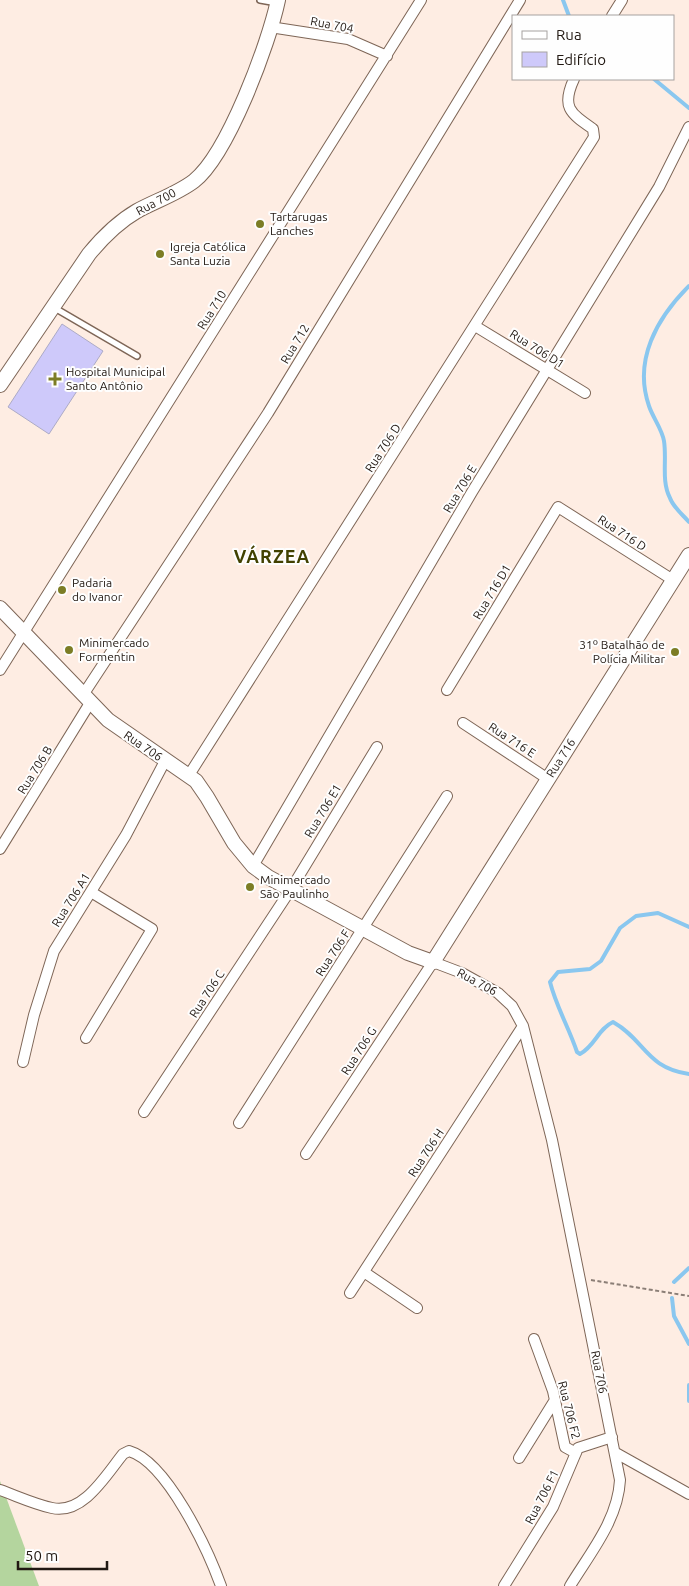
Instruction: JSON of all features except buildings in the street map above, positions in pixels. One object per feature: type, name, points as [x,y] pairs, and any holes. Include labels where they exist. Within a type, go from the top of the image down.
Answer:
[{"type":"street","name":"Rua 710","points":[[0,670],[421,0]]},
{"type":"street","name":"Rua 712","points":[[87,699],[268,413],[520,0]]},
{"type":"street","points":[[613,15],[622,0]]},
{"type":"street","name":"Rua 700","points":[[0,385],[89,254],[110,231],[136,212],[194,180],[210,164],[235,120],[278,2]]},
{"type":"street","name":"Rua 704","points":[[270,27],[348,39],[387,56]]},
{"type":"street","name":"Rua 706 D","points":[[189,775],[475,326],[595,132],[570,111],[567,98],[573,80]]},
{"type":"street","name":"Rua 706 E","points":[[253,866],[341,713],[654,195],[689,127]]},
{"type":"street","name":"Rua 706 D1","points":[[475,326],[585,393]]},
{"type":"street","name":"Rua 716 D","points":[[558,507],[673,580]]},
{"type":"street","name":"Rua 716 D1","points":[[447,690],[558,507]]},
{"type":"street","name":"Rua 716","points":[[433,962],[689,555]]},
{"type":"street","name":"Rua 706","points":[[0,608],[117,728],[189,775],[202,788],[234,844],[253,866],[408,953],[462,973],[498,993],[512,1006],[523,1026],[552,1140],[616,1454],[620,1485],[614,1510],[570,1586]]},
{"type":"street","name":"Rua 706 B","points":[[0,849],[87,699]]},
{"type":"street","name":"Rua 716 E","points":[[463,723],[548,778]]},
{"type":"street","name":"Rua 706 E1","points":[[291,889],[377,747]]},
{"type":"street","name":"Rua 706 A1","points":[[23,1062],[49,962],[126,835],[165,761]]},
{"type":"street","name":"Rua 706 F","points":[[239,1123],[447,796]]},
{"type":"street","name":"Rua 706 C","points":[[144,1112],[291,889]]},
{"type":"street","points":[[86,1038],[152,929],[91,892]]},
{"type":"street","name":"Rua 706 G","points":[[306,1154],[433,962]]},
{"type":"street","name":"Rua 706 H","points":[[350,1294],[523,1026]]},
{"type":"street","points":[[364,1272],[417,1308]]},
{"type":"street","name":"Rua 706 F2","points":[[534,1339],[555,1400],[565,1447],[576,1453]]},
{"type":"street","points":[[519,1458],[555,1400]]},
{"type":"street","points":[[576,1453],[578,1448],[612,1437]]},
{"type":"street","points":[[0,1490],[54,1508],[67,1508],[80,1503],[123,1454],[129,1450],[137,1453],[164,1477],[176,1493],[214,1567],[221,1586]]},
{"type":"street","name":"Rua 706 F1","points":[[504,1586],[553,1507],[576,1453]]},
{"type":"street","points":[[616,1454],[689,1494]]},
{"type":"lane","points":[[260,0],[278,2]]},
{"type":"lane","points":[[53,307],[137,356]]},
{"type":"path","points":[[581,1279],[689,1296]]},
{"type":"green space","points":[[0,1481],[39,1586],[0,1586]]},
{"type":"waterway","points":[[563,0],[569,15]]},
{"type":"waterway","points":[[655,80],[689,108]]},
{"type":"waterway","points":[[689,286],[677,298],[658,326],[646,356],[644,372],[649,406],[664,441],[667,491],[673,505],[689,522]]},
{"type":"waterway","points":[[689,927],[658,913],[636,916],[620,928],[601,961],[590,969],[558,972],[550,982],[577,1052],[580,1054],[613,1022],[624,1029],[654,1060],[675,1071],[689,1074]]},
{"type":"waterway","points":[[674,1282],[689,1268]]},
{"type":"waterway","points":[[672,1298],[674,1316],[689,1344]]},
{"type":"waterway","points":[[689,1385],[689,1401]]},
{"type":"place","name":"Tartarugas Lanches","points":[[260,224]]},
{"type":"place","name":"Igreja Católica Santa Luzia","points":[[160,254]]},
{"type":"place","name":"Hospital Municipal Santo Antônio","points":[[55,379]]},
{"type":"place","name":"Padaria do Ivanor","points":[[62,590]]},
{"type":"place","name":"Minimercado Formentin","points":[[69,650]]},
{"type":"place","name":"31º Batalhão de Polícia Militar","points":[[675,652]]},
{"type":"place","name":"Minimercado São Paulinho","points":[[250,887]]},
{"type":"district","name":"VÁRZEA","points":[[272,557]]}]
